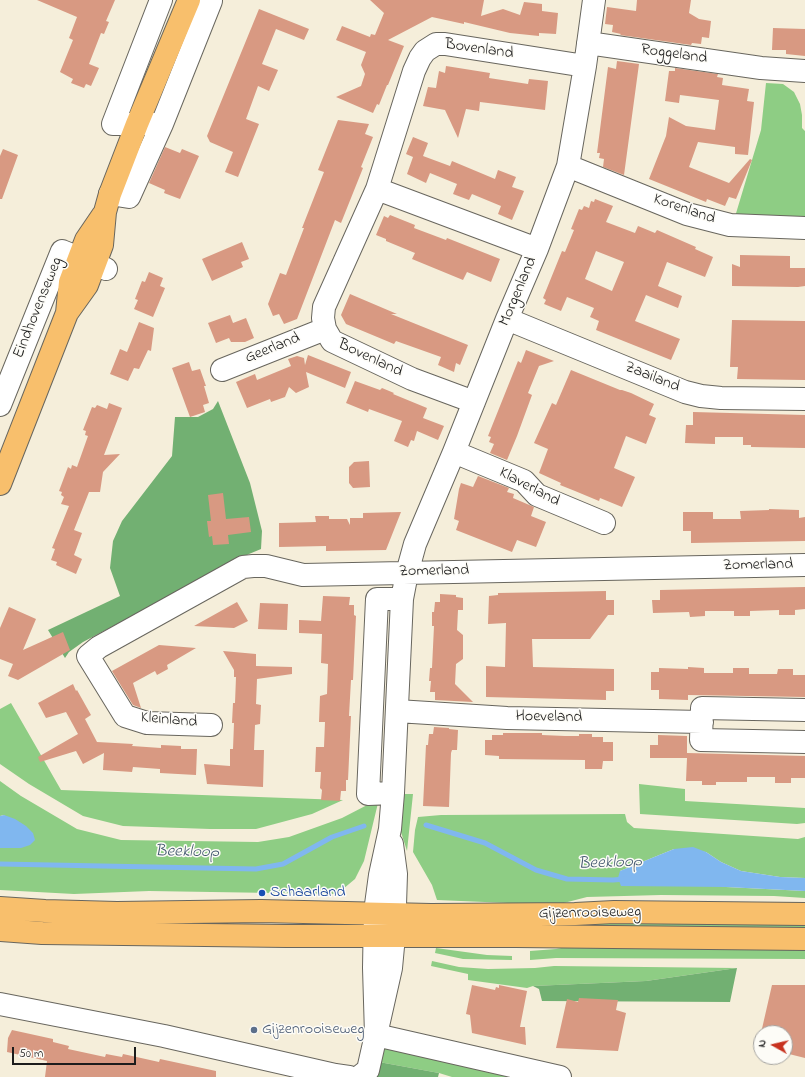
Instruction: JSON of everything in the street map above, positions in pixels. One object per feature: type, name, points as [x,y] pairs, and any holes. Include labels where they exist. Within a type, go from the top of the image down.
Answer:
[{"type":"main road","name":"Eindhovenseweg","points":[[0,484],[67,313],[70,282],[86,261],[86,240],[115,201],[137,124],[189,0]]},
{"type":"main road","name":"Gijzenrooiseweg","points":[[0,908],[117,913],[261,911],[431,915],[575,914],[614,912],[805,914]]},
{"type":"main road","name":"Gijzenrooiseweg","points":[[0,930],[42,933],[805,939]]},
{"type":"street","points":[[161,0],[113,124],[162,124]]},
{"type":"street","name":"Eindhovenseweg","points":[[115,201],[162,124],[211,0]]},
{"type":"street","name":"Morgenland","points":[[407,573],[415,544],[537,249],[568,166],[585,66],[594,0]]},
{"type":"street","name":"Roggeland","points":[[588,43],[761,68],[805,71]]},
{"type":"street","name":"Bovenland","points":[[474,402],[412,379],[332,341],[325,329],[323,318],[324,307],[377,189],[414,71],[425,51],[436,44],[445,44],[585,66]]},
{"type":"street","name":"Korenland","points":[[568,166],[687,214],[723,224],[805,228]]},
{"type":"street","points":[[377,189],[537,249]]},
{"type":"street","name":"Eindhovenseweg","points":[[0,405],[86,261]]},
{"type":"street","name":"Zaailand","points":[[507,319],[685,392],[700,396],[721,398],[805,399]]},
{"type":"street","name":"Geerland","points":[[222,370],[325,329]]},
{"type":"street","name":"Klaverland","points":[[454,452],[524,481],[537,495],[604,523]]},
{"type":"street","name":"Zomerland","points":[[88,656],[99,647],[243,567],[266,566],[303,575],[805,565]]},
{"type":"street","points":[[359,1077],[368,1070],[389,979],[384,936],[384,913],[380,875],[390,828],[402,599],[407,573]]},
{"type":"street","points":[[393,793],[368,794],[377,599],[402,599]]},
{"type":"street","name":"Kleinland","points":[[88,656],[125,716],[147,722],[211,724]]},
{"type":"street","points":[[805,710],[702,708],[701,740],[805,742]]},
{"type":"street","name":"Hoeveland","points":[[397,711],[506,718],[702,722]]},
{"type":"street","points":[[0,1004],[164,1036],[349,1077]]},
{"type":"street","points":[[376,1035],[560,1077]]},
{"type":"green space","points":[[766,83],[783,84],[794,92],[800,104],[802,128],[805,131],[805,221],[734,220],[761,130]]},
{"type":"green space","points":[[218,401],[250,483],[262,531],[261,549],[83,642],[69,652],[65,658],[48,630],[120,596],[110,568],[113,541],[122,521],[172,456],[175,417],[198,417],[213,409]]},
{"type":"green space","points":[[11,703],[61,790],[343,800],[312,814],[256,829],[123,826],[83,816],[29,784],[0,764],[0,709]]},
{"type":"green space","points":[[0,781],[21,796],[77,829],[121,840],[258,842],[289,837],[342,818],[373,802],[378,803],[364,861],[355,879],[337,894],[149,891],[74,894],[0,890],[0,848],[21,848],[4,815],[0,816]]},
{"type":"green space","points":[[639,784],[685,789],[685,801],[805,808],[805,823],[797,824],[640,814]]},
{"type":"green space","points":[[400,794],[413,794],[407,851],[400,829]]},
{"type":"green space","points":[[625,814],[627,822],[634,828],[798,839],[805,837],[805,878],[780,877],[741,871],[721,862],[706,852],[674,849],[620,871],[726,887],[805,891],[805,898],[774,896],[661,895],[587,897],[556,905],[437,900],[432,885],[413,852],[418,817],[441,815]]},
{"type":"green space","points":[[591,918],[805,923],[805,933],[560,930]]},
{"type":"green space","points":[[582,944],[805,945],[805,959],[556,958],[530,960],[530,951],[556,949]]},
{"type":"green space","points":[[436,948],[487,955],[512,956],[512,960],[463,959],[435,953]]},
{"type":"green space","points":[[432,961],[459,967],[488,969],[554,966],[737,968],[646,981],[533,986],[527,988],[468,980],[468,974],[431,966]]},
{"type":"green space","points":[[737,968],[730,1002],[542,1001],[539,989],[533,986],[646,981]]},
{"type":"green space","points":[[382,1046],[522,1077],[452,1077],[439,1073],[379,1062]]},
{"type":"green space","points":[[379,1062],[439,1073],[438,1077],[377,1077]]},
{"type":"water","points":[[4,815],[15,819],[26,826],[33,833],[35,840],[30,845],[21,848],[0,848],[0,816]]},
{"type":"water","points":[[693,847],[706,852],[721,862],[741,871],[780,877],[805,878],[805,891],[726,887],[621,886],[618,878],[620,871],[674,849]]},
{"type":"building","points":[[37,0],[115,0],[106,21],[109,22],[104,34],[101,33],[89,64],[99,68],[91,86],[86,84],[84,88],[71,83],[73,79],[60,72],[73,40],[69,38],[77,17]]},
{"type":"building","points":[[370,0],[484,0],[481,16],[503,9],[520,15],[524,2],[542,4],[542,11],[558,13],[556,34],[539,33],[539,36],[510,33],[464,22],[464,24],[432,17],[388,40],[404,46],[379,105],[377,104],[373,113],[336,97],[361,86],[365,74],[361,65],[366,52],[336,40],[342,26],[370,37],[371,34],[375,35],[384,13]]},
{"type":"building","points":[[637,0],[691,0],[689,13],[699,19],[711,21],[709,38],[702,37],[701,44],[692,43],[691,45],[620,35],[621,34],[612,32],[613,25],[605,24],[607,7],[636,11]]},
{"type":"building","points":[[259,9],[309,29],[304,40],[276,29],[262,64],[278,70],[269,91],[258,86],[246,119],[259,124],[238,177],[225,172],[233,152],[210,142],[207,136]]},
{"type":"building","points":[[773,28],[805,29],[805,56],[786,54],[786,50],[772,50]]},
{"type":"building","points":[[617,61],[639,64],[624,175],[603,167],[604,159],[599,158],[600,153],[597,153],[608,67],[616,69]]},
{"type":"building","points":[[446,66],[490,73],[489,78],[528,84],[529,79],[548,81],[545,110],[480,102],[479,111],[466,109],[458,138],[445,110],[423,106],[428,87],[436,88],[439,71],[445,73]]},
{"type":"building","points":[[675,68],[718,74],[717,77],[723,78],[722,85],[749,89],[747,101],[754,102],[748,155],[735,154],[735,147],[698,142],[689,167],[729,183],[750,159],[752,160],[736,199],[729,197],[725,206],[707,199],[706,202],[649,179],[666,136],[669,117],[686,126],[715,130],[719,100],[680,95],[679,103],[665,101],[669,71],[675,71]]},
{"type":"building","points":[[338,120],[369,124],[365,134],[373,137],[361,167],[363,168],[341,223],[335,220],[297,319],[284,324],[279,314],[273,316],[268,304],[280,273],[286,275],[304,228],[302,228],[324,172],[318,170]]},
{"type":"building","points":[[413,137],[428,143],[423,156],[450,166],[452,161],[495,179],[498,170],[516,177],[512,187],[524,191],[512,220],[498,214],[501,206],[472,194],[469,200],[453,194],[457,184],[430,173],[426,183],[407,174],[413,157],[406,154]]},
{"type":"building","points":[[165,147],[180,153],[182,149],[199,156],[180,199],[164,193],[165,190],[149,183]]},
{"type":"building","points":[[3,149],[18,155],[2,199],[0,199],[0,156]]},
{"type":"building","points":[[595,199],[613,206],[606,222],[635,233],[638,226],[655,233],[657,230],[696,247],[695,249],[713,257],[705,277],[667,262],[658,286],[682,296],[678,308],[646,295],[635,321],[680,339],[671,360],[596,330],[599,321],[590,317],[594,308],[567,297],[561,311],[544,304],[546,300],[543,298],[562,251],[565,252],[574,230],[571,229],[579,209],[582,210],[584,206],[589,208],[591,201],[594,202]],"holes":[[[596,251],[624,262],[612,291],[585,279]]]},
{"type":"building","points":[[390,215],[415,225],[414,228],[446,240],[447,238],[500,259],[491,282],[467,272],[463,280],[412,259],[415,253],[386,241],[386,239],[376,235],[384,216],[388,218]]},
{"type":"building","points":[[242,242],[249,259],[241,262],[243,267],[212,281],[202,259]]},
{"type":"building","points":[[740,255],[790,256],[790,268],[805,268],[805,286],[732,286],[732,264],[740,267]]},
{"type":"building","points":[[149,272],[163,278],[160,286],[165,288],[153,317],[134,309],[138,300],[135,299],[142,281],[145,282]]},
{"type":"building","points":[[350,294],[397,314],[391,314],[468,345],[460,365],[456,363],[454,372],[438,365],[441,357],[396,341],[394,344],[346,324],[341,315]]},
{"type":"building","points":[[230,315],[233,323],[246,318],[254,338],[245,342],[231,342],[229,338],[216,343],[208,323]]},
{"type":"building","points":[[732,320],[805,321],[805,380],[737,379],[738,367],[730,367]]},
{"type":"building","points":[[139,322],[154,328],[151,351],[148,350],[139,369],[134,368],[128,381],[110,374],[120,349],[127,352]]},
{"type":"building","points":[[526,350],[554,361],[539,366],[528,393],[532,395],[507,460],[490,453],[494,444],[489,442],[491,437],[488,436],[518,361],[521,363]]},
{"type":"building","points":[[308,355],[351,372],[345,388],[306,372],[309,387],[296,393],[289,387],[285,397],[271,402],[270,399],[247,408],[236,382],[255,374],[257,380],[291,366],[288,359],[297,356],[304,358],[305,365]]},
{"type":"building","points":[[189,362],[192,371],[200,369],[206,386],[204,386],[209,403],[203,405],[205,412],[190,417],[172,368]]},
{"type":"building","points":[[571,370],[631,393],[654,404],[649,415],[656,418],[646,444],[626,436],[614,468],[635,477],[622,507],[600,498],[599,501],[560,485],[561,483],[539,473],[548,449],[534,443],[552,403],[556,405]]},
{"type":"building","points":[[355,381],[380,390],[382,388],[427,408],[423,418],[444,426],[438,440],[417,431],[414,441],[411,440],[408,447],[394,441],[402,421],[369,409],[368,412],[346,403]]},
{"type":"building","points":[[109,403],[122,408],[104,455],[120,454],[103,472],[100,492],[89,492],[74,530],[82,533],[74,555],[82,559],[76,574],[56,565],[57,562],[51,560],[55,549],[52,548],[69,506],[61,504],[64,497],[61,495],[62,492],[59,491],[68,467],[71,469],[72,465],[77,467],[88,436],[85,435],[86,431],[83,430],[92,407],[95,408],[97,405],[107,409]]},
{"type":"building","points":[[693,412],[805,415],[805,448],[751,447],[751,445],[743,445],[743,437],[715,437],[715,444],[685,443],[686,425],[693,425]]},
{"type":"building","points":[[369,461],[370,487],[353,488],[349,483],[349,467],[354,462]]},
{"type":"building","points":[[478,476],[509,488],[507,492],[514,494],[513,498],[534,507],[531,516],[546,522],[536,547],[517,540],[512,552],[456,530],[459,521],[454,519],[461,483],[473,487]]},
{"type":"building","points":[[223,493],[226,519],[249,517],[251,532],[228,535],[229,544],[213,545],[212,536],[209,537],[207,521],[211,521],[208,495]]},
{"type":"building","points":[[769,509],[799,510],[799,518],[805,517],[805,541],[691,543],[691,531],[683,531],[683,512],[713,512],[713,519],[741,519],[740,511]]},
{"type":"building","points":[[401,512],[386,550],[326,551],[326,546],[279,547],[279,523],[316,522],[315,516],[329,516],[329,519],[347,519],[350,525],[350,518],[363,518],[363,513]]},
{"type":"building","points":[[805,587],[805,609],[795,610],[795,615],[779,615],[779,610],[750,611],[750,616],[734,616],[734,611],[705,611],[705,616],[690,617],[689,612],[653,613],[652,600],[660,600],[660,590]]},
{"type":"building","points":[[606,591],[606,600],[614,600],[614,615],[608,615],[590,639],[532,639],[533,667],[614,669],[614,691],[606,691],[606,700],[486,697],[486,666],[505,667],[506,623],[488,624],[489,596],[498,595],[498,593]]},
{"type":"building","points":[[440,594],[456,595],[456,597],[463,598],[463,610],[458,610],[457,630],[463,635],[463,659],[456,664],[455,684],[473,702],[435,700],[435,692],[430,692],[431,681],[429,681],[430,668],[432,668],[434,626],[432,626],[432,612],[434,612],[435,602],[440,602]]},
{"type":"building","points":[[323,596],[350,597],[349,605],[354,605],[354,615],[356,616],[353,680],[351,680],[349,716],[351,716],[348,780],[346,780],[346,791],[341,791],[340,801],[321,800],[321,772],[315,772],[316,747],[324,747],[325,722],[319,722],[320,696],[327,694],[328,664],[321,663],[322,634],[299,633],[299,620],[321,621]]},
{"type":"building","points":[[237,602],[248,621],[234,628],[194,626]]},
{"type":"building","points":[[260,603],[288,604],[287,630],[258,629]]},
{"type":"building","points":[[9,607],[36,619],[23,650],[63,632],[70,650],[18,680],[8,676],[13,664],[0,659],[0,628]]},
{"type":"building","points":[[159,645],[196,648],[167,665],[168,669],[157,675],[155,671],[133,683],[141,708],[133,705],[112,671]]},
{"type":"building","points":[[223,651],[256,654],[256,666],[292,667],[292,674],[257,679],[256,704],[261,705],[260,724],[255,725],[254,750],[264,750],[263,787],[207,784],[204,764],[230,766],[230,749],[233,749],[234,723],[232,723],[233,703],[235,703],[236,677],[234,677],[234,670]]},
{"type":"building","points":[[688,667],[704,668],[704,673],[733,673],[733,668],[749,668],[749,674],[777,674],[778,669],[793,669],[793,675],[805,675],[805,697],[688,695],[688,700],[659,699],[659,690],[651,690],[651,672],[659,672],[659,668],[688,669]]},
{"type":"building","points":[[73,684],[91,715],[85,719],[97,742],[133,744],[132,746],[161,748],[161,745],[181,746],[181,749],[197,749],[196,775],[160,773],[160,769],[133,767],[132,772],[103,770],[104,753],[83,764],[76,751],[40,762],[38,757],[78,734],[66,712],[46,718],[38,703]]},
{"type":"building","points":[[434,727],[458,730],[457,750],[452,750],[451,753],[449,807],[423,806],[426,745],[428,745],[429,734],[433,734]]},
{"type":"building","points":[[503,733],[542,733],[542,735],[565,736],[592,734],[592,737],[603,737],[603,742],[613,742],[613,761],[603,761],[602,769],[585,769],[585,760],[499,759],[499,756],[485,755],[485,740],[492,740],[492,735],[503,735]]},
{"type":"building","points":[[658,735],[687,736],[687,753],[805,756],[805,778],[791,778],[791,783],[775,783],[775,777],[747,777],[747,782],[716,782],[716,785],[702,785],[702,781],[686,781],[687,758],[650,758],[650,745],[658,745]]},
{"type":"building","points":[[472,985],[495,990],[496,987],[499,988],[499,985],[527,991],[520,1027],[525,1027],[526,1045],[472,1033],[470,1015],[466,1014]]},
{"type":"building","points":[[772,985],[805,985],[805,1058],[793,1055],[793,1025],[763,1025]]},
{"type":"building","points":[[579,998],[618,1000],[616,1010],[626,1013],[618,1051],[556,1048],[567,999],[578,1002]]},
{"type":"building","points":[[12,1030],[53,1039],[53,1042],[69,1046],[68,1049],[105,1057],[106,1054],[122,1057],[123,1054],[159,1062],[160,1059],[216,1071],[216,1077],[45,1077],[47,1061],[7,1052],[8,1038]]},
{"type":"waterway","name":"Beekloop","points":[[426,825],[485,843],[536,870],[567,879],[625,879]]},
{"type":"waterway","name":"Beekloop","points":[[0,864],[256,869],[283,864],[332,837],[364,826]]},
{"type":"place","name":"Schaarland","points":[[262,893]]},
{"type":"place","name":"Gijzenrooiseweg","points":[[254,1030]]}]
